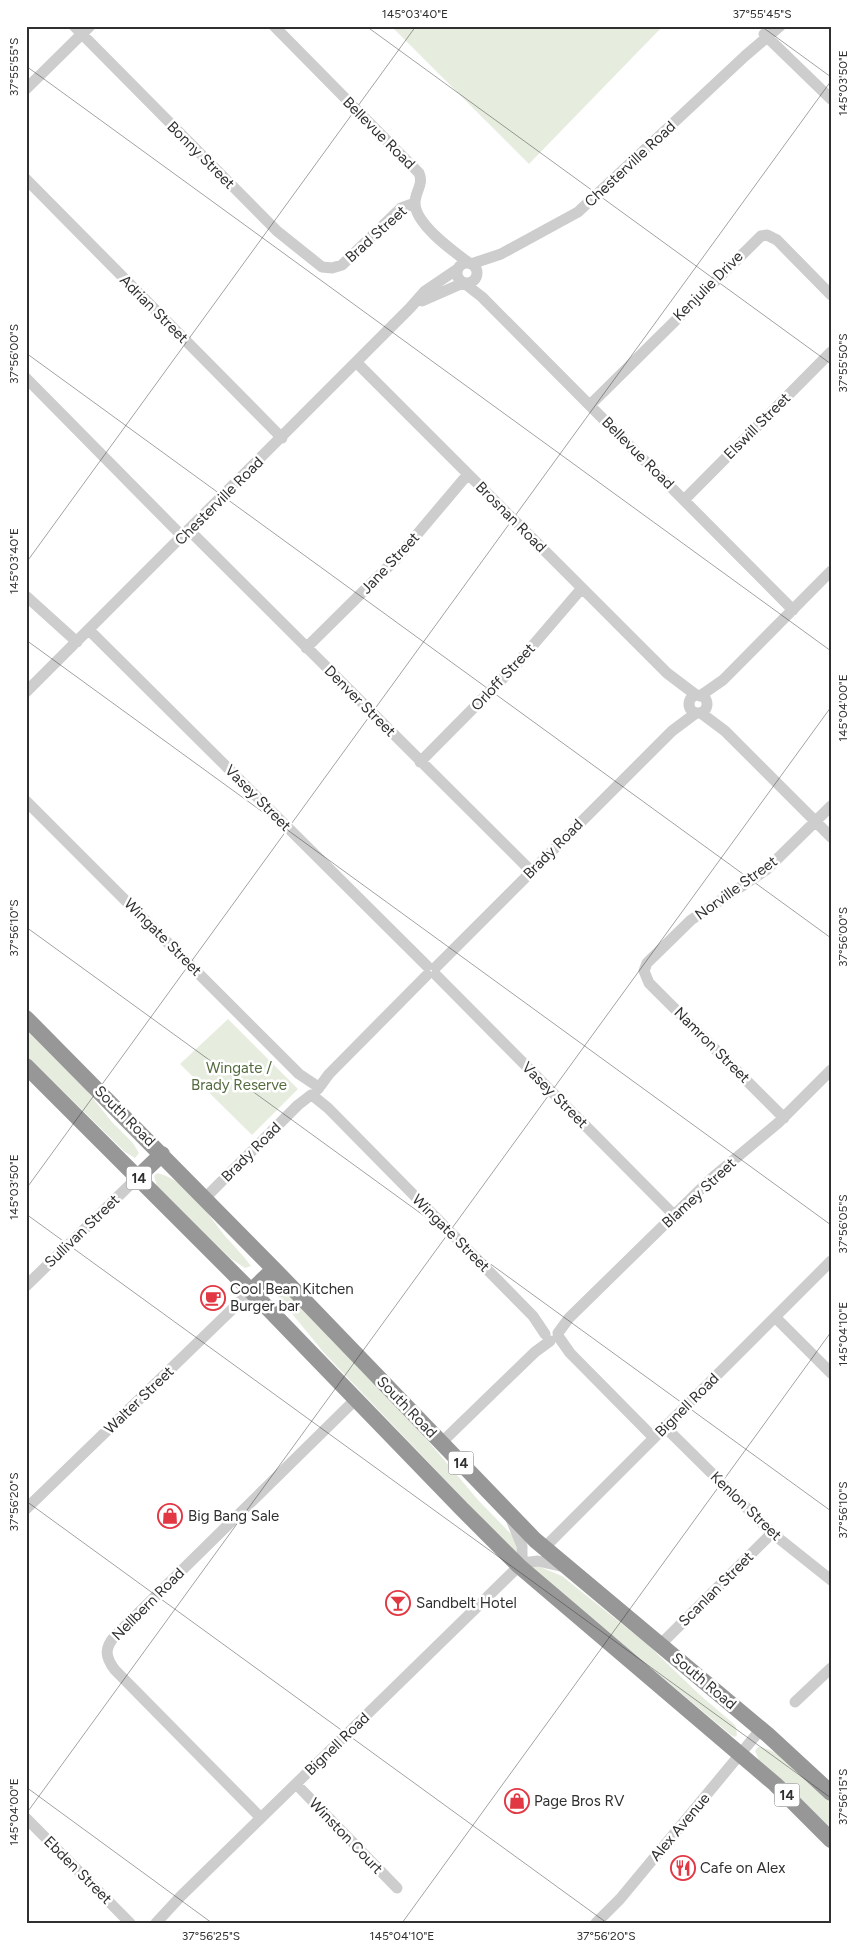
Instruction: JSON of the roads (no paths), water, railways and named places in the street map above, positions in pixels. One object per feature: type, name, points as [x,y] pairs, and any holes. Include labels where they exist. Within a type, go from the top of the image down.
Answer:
[{"type":"highway","name":"South Road","points":[[26,1018],[274,1268],[510,1515],[544,1548],[761,1729],[831,1793]]},
{"type":"highway","name":"South Road","points":[[26,1066],[251,1291],[462,1509],[521,1564],[779,1787],[831,1840]]},
{"type":"highway","points":[[138,1177],[162,1154]]},
{"type":"highway","points":[[251,1291],[274,1268]]},
{"type":"street","name":"Bellevue Road","points":[[274,26],[419,173],[421,182],[415,203]]},
{"type":"street","name":"Chesterville Road","points":[[473,269],[578,212],[745,56],[767,32],[780,26]]},
{"type":"street","points":[[26,90],[82,29]]},
{"type":"street","name":"Bonny Street","points":[[82,29],[277,231],[322,267],[337,268]]},
{"type":"street","points":[[767,32],[831,99]]},
{"type":"street","name":"Adrian Street","points":[[26,179],[282,438]]},
{"type":"street","points":[[415,203],[418,216],[451,250],[473,269]]},
{"type":"street","name":"Brad Street","points":[[337,268],[349,259],[400,208],[415,203]]},
{"type":"street","name":"Kenjulie Drive","points":[[590,405],[760,236],[767,235],[777,240],[831,295]]},
{"type":"street","points":[[451,250],[457,269],[457,276],[464,283],[471,282],[473,269]]},
{"type":"street","points":[[457,269],[462,263],[473,269]]},
{"type":"street","name":"Chesterville Road","points":[[26,692],[282,438],[410,308],[425,290],[457,269]]},
{"type":"street","name":"Bellevue Road","points":[[473,269],[482,297]]},
{"type":"street","name":"Bellevue Road","points":[[464,283],[482,297],[793,610]]},
{"type":"street","name":"Chesterville Road","points":[[410,308],[440,292],[464,283]]},
{"type":"street","name":"Elswill Street","points":[[684,500],[831,352]]},
{"type":"street","name":"Brosnan Road","points":[[356,362],[831,837]]},
{"type":"street","name":"Denver Street","points":[[26,378],[306,648],[531,871]]},
{"type":"street","name":"Jane Street","points":[[306,648],[398,558],[468,474]]},
{"type":"street","name":"Brady Road","points":[[205,1198],[831,571]]},
{"type":"street","name":"Orloff Street","points":[[420,762],[512,670],[582,588]]},
{"type":"street","points":[[26,596],[76,642]]},
{"type":"street","name":"Vasey Street","points":[[89,630],[674,1215]]},
{"type":"street","name":"Wingate Street","points":[[26,801],[299,1074],[328,1108],[654,1438]]},
{"type":"street","name":"Norville Street","points":[[644,970],[651,959],[692,920],[766,870],[831,806]]},
{"type":"street","name":"Namron Street","points":[[644,970],[649,983],[784,1118]]},
{"type":"street","name":"Blamey Street","points":[[442,1443],[712,1178],[784,1118],[831,1070]]},
{"type":"street","name":"Sullivan Street","points":[[26,1286],[138,1177]]},
{"type":"street","name":"Bignell Road","points":[[544,1548],[831,1261]]},
{"type":"street","name":"Walter Street","points":[[26,1509],[251,1291]]},
{"type":"street","points":[[775,1317],[831,1373]]},
{"type":"street","name":"Nellbern Road","points":[[261,1818],[115,1670],[106,1657],[107,1647],[122,1629],[356,1399]]},
{"type":"street","name":"Kenlon Street","points":[[665,1427],[772,1532],[831,1580]]},
{"type":"street","points":[[510,1515],[522,1546],[521,1564],[538,1561],[566,1567]]},
{"type":"street","name":"Scanlan Street","points":[[660,1645],[772,1532]]},
{"type":"street","name":"Bignell Road","points":[[156,1923],[521,1564]]},
{"type":"street","points":[[795,1702],[831,1668]]},
{"type":"street","name":"Alex Avenue","points":[[596,1923],[620,1899],[761,1729]]},
{"type":"street","name":"Winston Court","points":[[296,1784],[397,1888]]},
{"type":"street","name":"Ebden Street","points":[[26,1818],[130,1923]]},
{"type":"place","name":"Cool Bean Kitchen Burger bar","points":[[213,1298]]},
{"type":"place","name":"Big Bang Sale","points":[[170,1516]]},
{"type":"place","name":"Sandbelt Hotel","points":[[398,1603]]},
{"type":"place","name":"Page Bros RV","points":[[517,1801]]},
{"type":"place","name":"Cafe on Alex","points":[[683,1868]]},
{"type":"park label","name":"Wingate / Brady Reserve","points":[[239,1076]]}]
